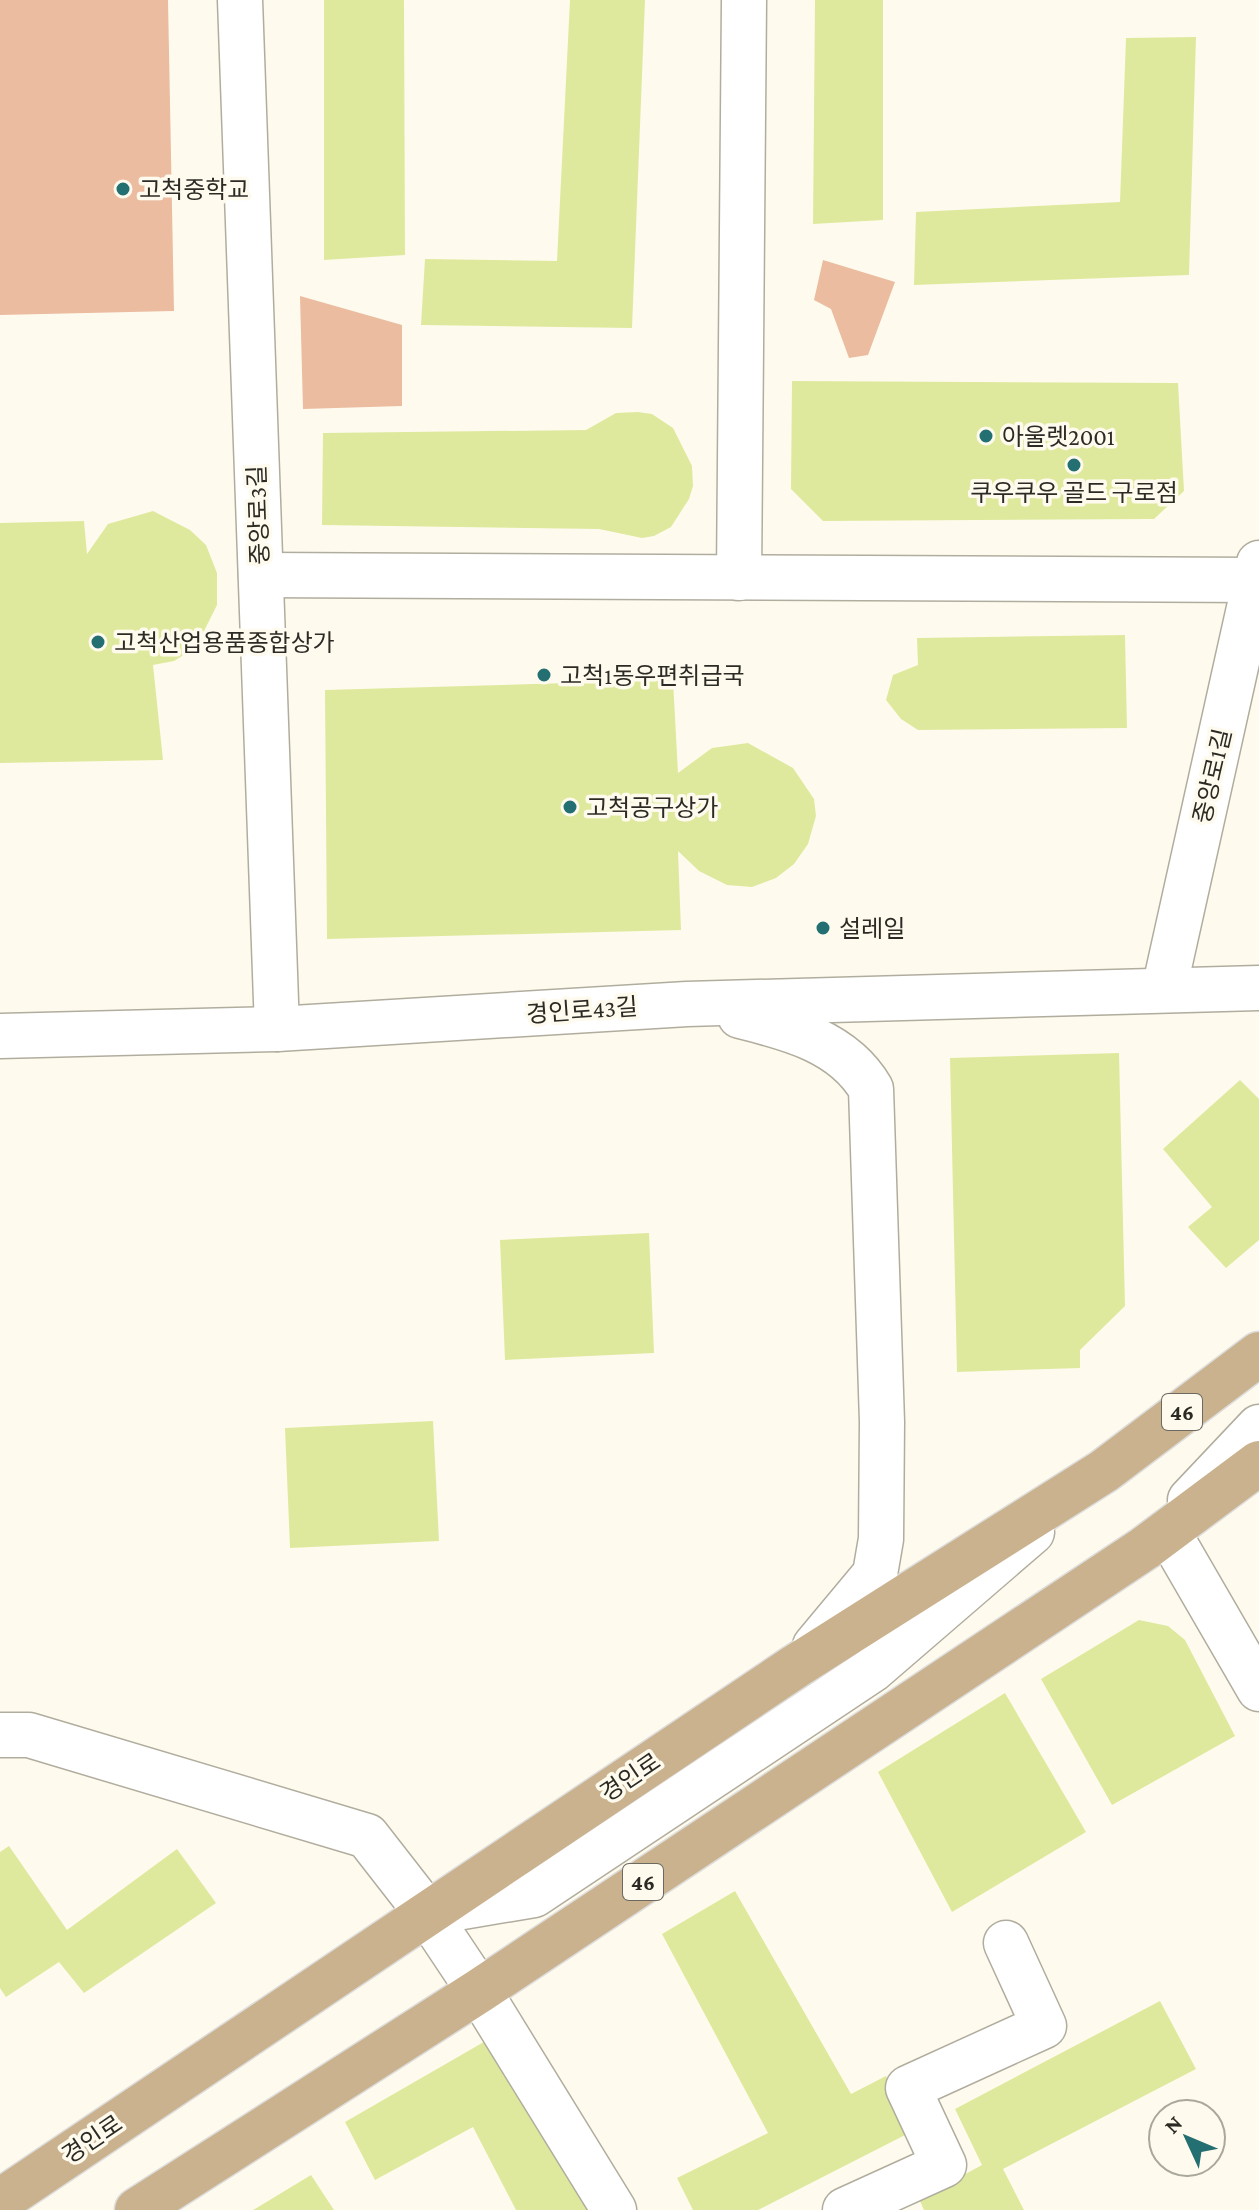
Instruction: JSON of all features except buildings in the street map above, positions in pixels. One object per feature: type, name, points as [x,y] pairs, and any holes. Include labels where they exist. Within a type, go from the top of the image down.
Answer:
[{"type":"main road","name":"경인로","points":[[0,2201],[796,1666],[1104,1471],[1259,1354]]},
{"type":"main road","name":"46","points":[[137,2210],[479,1991],[1156,1540],[1259,1463]]},
{"type":"street","name":"중앙로3길","points":[[240,0],[277,1029]]},
{"type":"street","points":[[739,578],[744,0]]},
{"type":"street","points":[[261,575],[739,578],[1257,571]]},
{"type":"street","name":"중앙로1길","points":[[1164,990],[1257,571]]},
{"type":"street","name":"경인로43길","points":[[0,1036],[277,1029],[687,1004],[1259,988]]},
{"type":"street","points":[[687,1004],[793,1028],[828,1047],[860,1070],[871,1089],[882,1422],[881,1539],[875,1574],[853,1604],[796,1666]]},
{"type":"street","points":[[1254,1680],[1156,1540],[1259,1427]]},
{"type":"street","points":[[427,1913],[534,1895],[872,1670],[1104,1471]]},
{"type":"street","points":[[0,1735],[29,1735],[367,1836],[427,1913],[479,1991],[614,2210]]},
{"type":"street","points":[[845,2210],[944,2165],[908,2088],[1044,2026],[1006,1943]]},
{"type":"shaded area","points":[[0,0],[168,0],[174,311],[0,315]]},
{"type":"shaded area","points":[[823,260],[895,282],[868,355],[849,358],[831,309],[814,300]]},
{"type":"shaded area","points":[[300,296],[402,325],[402,406],[303,409]]},
{"type":"place","name":"고척중학교","points":[[123,189]]},
{"type":"place","name":"아울렛2001","points":[[986,436]]},
{"type":"place","name":"쿠우쿠우 골드 구로점","points":[[1074,465]]},
{"type":"place","name":"고척산업용품종합상가","points":[[98,642]]},
{"type":"place","name":"고척1동우편취급국","points":[[544,675]]},
{"type":"place","name":"고척공구상가","points":[[570,807]]},
{"type":"place","name":"설레일","points":[[823,928]]}]
